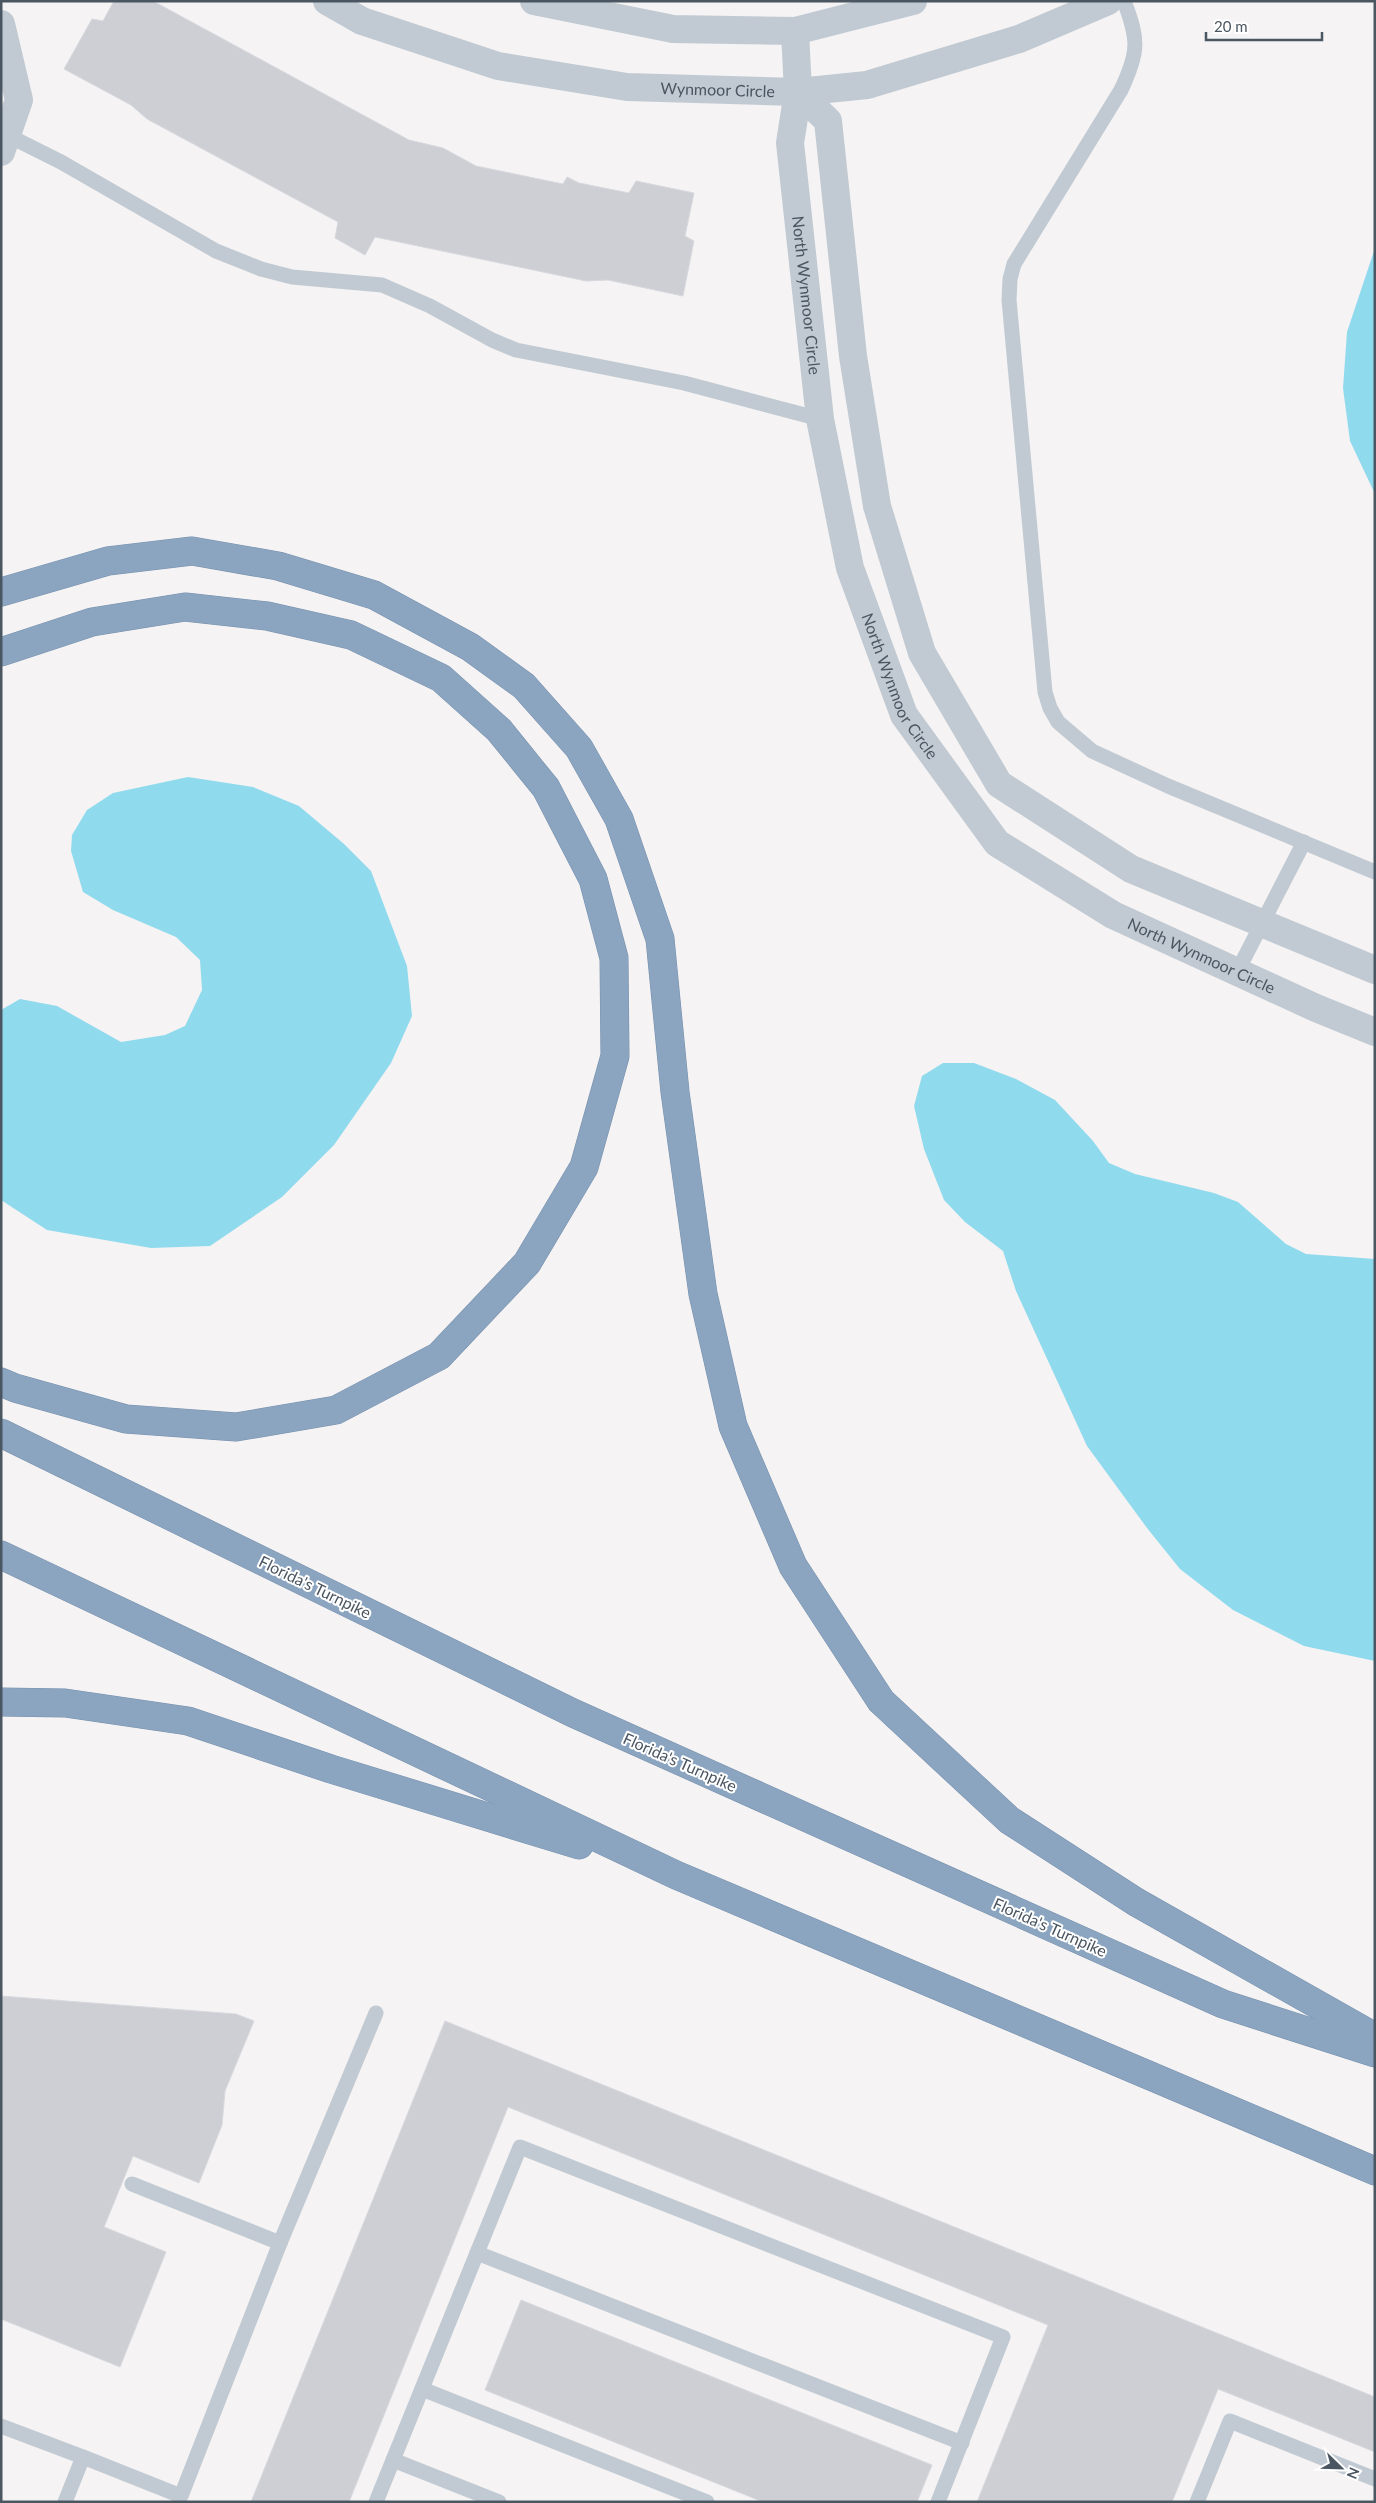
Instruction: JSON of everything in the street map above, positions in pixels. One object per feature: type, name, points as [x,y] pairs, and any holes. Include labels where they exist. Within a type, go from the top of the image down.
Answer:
[{"type":"highway","points":[[1,592],[108,561],[192,551],[278,566],[374,595],[470,647],[524,686],[579,748],[619,819],[660,939],[675,1092],[703,1294],[734,1426],[793,1566],[881,1701],[1009,1820],[1136,1902],[1375,2037]]},
{"type":"highway","points":[[1,652],[92,622],[185,607],[267,616],[351,635],[441,678],[500,730],[546,788],[594,879],[614,958],[615,1056],[584,1168],[527,1263],[439,1356],[336,1410],[236,1427],[126,1419],[1,1382]]},
{"type":"highway","name":"Florida's Turnpike","points":[[1,1433],[582,1717],[1223,2004],[1375,2054]]},
{"type":"highway","points":[[1,1555],[676,1875],[1375,2171]]},
{"type":"highway","points":[[1,1702],[65,1703],[188,1721],[330,1769],[676,1875]]},
{"type":"street","name":"Wynmoor Circle","points":[[327,1],[362,21],[498,66],[627,88],[798,92],[867,85],[1019,39],[1108,1]]},
{"type":"street","points":[[534,1],[673,29],[794,31],[913,1]]},
{"type":"street","points":[[1,24],[19,100],[4,144]]},
{"type":"street","name":"North Wynmoor Circle","points":[[794,31],[798,92],[790,143],[820,418],[850,568],[904,715],[997,843],[1113,915],[1316,1008],[1375,1032]]},
{"type":"street","name":"North Wynmoor Circle","points":[[798,92],[828,121],[853,356],[877,506],[922,653],[999,784],[1131,869],[1375,970]]},
{"type":"lane","points":[[1124,1],[1135,30],[1134,57],[1129,73],[1121,90],[1014,264],[1010,279],[1009,300],[1046,692],[1050,708],[1058,722],[1092,751],[1168,786],[1375,872]]},
{"type":"lane","points":[[4,144],[61,162],[216,251],[261,269],[292,277],[382,285],[430,306],[492,340],[516,350],[684,383],[820,418]]},
{"type":"lane","points":[[1236,972],[1304,842]]},
{"type":"lane","points":[[1,2426],[181,2496],[280,2243],[376,2014]]},
{"type":"lane","points":[[376,2502],[520,2147],[1003,2337],[938,2502]]},
{"type":"lane","points":[[132,2184],[280,2243]]},
{"type":"lane","points":[[477,2253],[962,2443]]},
{"type":"lane","points":[[422,2389],[707,2502]]},
{"type":"lane","points":[[1197,2502],[1230,2421],[1375,2479]]},
{"type":"lane","points":[[65,2502],[83,2457]]},
{"type":"lane","points":[[393,2460],[499,2502]]},
{"type":"water","points":[[1375,248],[1375,494],[1350,441],[1343,388],[1347,332]]},
{"type":"water","points":[[188,777],[253,787],[299,806],[344,844],[371,871],[407,966],[412,1016],[391,1063],[334,1145],[282,1197],[210,1246],[151,1248],[47,1230],[1,1200],[1,1010],[20,999],[57,1006],[121,1042],[165,1035],[185,1026],[202,990],[200,960],[176,937],[113,910],[83,892],[71,851],[72,835],[87,810],[113,793]]},
{"type":"water","points":[[943,1063],[974,1063],[1016,1079],[1055,1100],[1093,1141],[1109,1163],[1135,1174],[1214,1193],[1238,1202],[1286,1244],[1306,1254],[1375,1259],[1375,1661],[1304,1646],[1233,1610],[1180,1569],[1147,1528],[1087,1446],[1016,1291],[1003,1251],[965,1222],[944,1200],[924,1149],[914,1106],[922,1076]]},
{"type":"building","points":[[114,1],[153,1],[409,140],[443,148],[476,166],[563,184],[567,177],[579,183],[629,193],[636,181],[694,193],[685,236],[694,241],[683,296],[608,280],[586,281],[375,237],[365,255],[335,238],[338,222],[147,119],[131,105],[64,69],[92,19],[103,21]]},
{"type":"building","points":[[1,1996],[236,2014],[254,2021],[225,2091],[222,2125],[199,2183],[133,2156],[104,2227],[166,2252],[120,2367],[1,2319]]},
{"type":"building","points":[[445,2021],[1375,2397],[1375,2452],[1218,2389],[1172,2502],[977,2502],[1048,2325],[508,2107],[349,2502],[251,2502]]},
{"type":"building","points":[[521,2300],[932,2465],[917,2502],[763,2502],[485,2390]]}]
